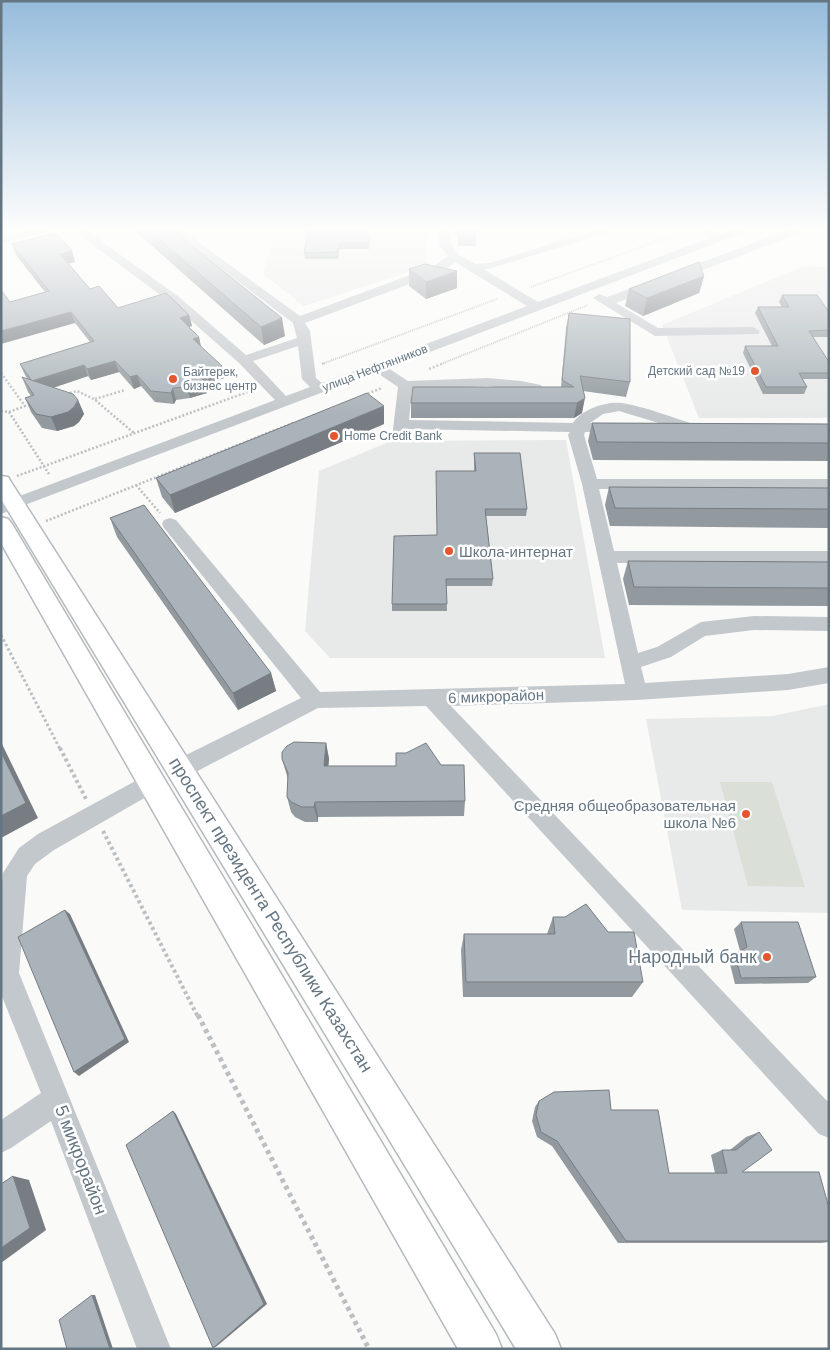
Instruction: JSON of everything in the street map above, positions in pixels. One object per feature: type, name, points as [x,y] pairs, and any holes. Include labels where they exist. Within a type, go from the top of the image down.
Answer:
[{"type":"main road","name":"проспект президента Республики Казахстан","points":[[6,499],[180,770],[540,1349]]},
{"type":"main road","name":"проспект президента Республики Казахстан","points":[[6,499],[152,782],[481,1349]]},
{"type":"street","points":[[161,290],[244,360],[284,402]]},
{"type":"street","points":[[256,290],[298,321],[304,340],[309,379],[320,389]]},
{"type":"street","points":[[298,321],[381,290]]},
{"type":"street","points":[[512,290],[538,306]]},
{"type":"street","name":"улица Нефтянников","points":[[6,499],[58,487],[581,290]]},
{"type":"street","points":[[586,290],[656,332],[754,331]]},
{"type":"street","points":[[606,302],[638,290]]},
{"type":"street","points":[[244,360],[304,340]]},
{"type":"street","points":[[377,367],[405,386],[437,383],[518,383],[536,388]]},
{"type":"street","points":[[405,386],[400,431],[579,428]]},
{"type":"street","points":[[637,692],[590,484],[576,435],[581,422],[599,410],[620,407],[692,428],[712,428]]},
{"type":"street","points":[[590,484],[829,484]]},
{"type":"street","points":[[170,524],[315,700]]},
{"type":"street","points":[[606,557],[829,557]]},
{"type":"street","points":[[631,663],[664,652],[701,629],[754,623],[829,624]]},
{"type":"street","name":"6 микрорайон","points":[[180,770],[315,700],[637,692],[788,682],[829,675]]},
{"type":"street","points":[[431,698],[829,1124]]},
{"type":"street","name":"5 микрорайон","points":[[152,782],[46,842],[8,873],[4,975],[57,1099],[154,1349]]},
{"type":"street","points":[[1,1138],[57,1099]]},
{"type":"path","points":[[308,369],[522,290]]},
{"type":"path","points":[[1,373],[24,406]]},
{"type":"path","points":[[6,499],[44,466],[267,385]]},
{"type":"path","points":[[94,399],[125,390]]},
{"type":"path","points":[[60,396],[77,391],[94,399],[134,433]]},
{"type":"path","points":[[1,411],[9,412],[33,404]]},
{"type":"path","points":[[9,412],[58,487]]},
{"type":"path","points":[[136,485],[170,524]]},
{"type":"path","points":[[1,635],[369,1349]]},
{"type":"shaded area","points":[[284,290],[353,290],[304,306]]},
{"type":"shaded area","name":"Детский сад №19","points":[[746,290],[829,290],[829,418],[699,418],[662,325]]},
{"type":"shaded area","name":"Школа-интернат","points":[[566,440],[605,658],[330,658],[305,631],[319,471],[391,441]]},
{"type":"shaded area","name":"Средняя общеобразовательная школа №6","points":[[829,704],[829,913],[682,910],[646,719],[773,716]]},
{"type":"shaded area","points":[[720,782],[772,782],[805,887],[748,886]]},
{"type":"building","points":[[1,290],[10,302],[49,291],[102,290],[118,308],[166,293],[189,315],[180,318],[199,337],[193,339],[222,366],[198,375],[204,381],[187,387],[173,388],[171,393],[151,391],[137,375],[130,377],[115,361],[87,369],[84,365],[32,381],[20,364],[94,341],[71,312],[1,331]]},
{"type":"building","points":[[218,290],[247,290],[282,318],[261,327]]},
{"type":"building","points":[[631,290],[668,290],[647,298]]},
{"type":"building","points":[[782,295],[817,295],[829,312],[829,330],[809,331],[829,362],[829,373],[799,373],[807,387],[766,387],[745,346],[778,346],[758,307],[789,307]]},
{"type":"building","points":[[569,313],[630,319],[630,382],[580,376],[585,398],[577,403],[411,403],[413,387],[574,387],[562,380]]},
{"type":"building","points":[[22,377],[73,394],[78,400],[68,412],[51,417],[36,414],[25,398],[34,395]]},
{"type":"building","points":[[367,393],[384,406],[170,495],[156,478]]},
{"type":"building","points":[[592,423],[829,424],[829,443],[597,442]]},
{"type":"building","points":[[474,453],[520,453],[527,509],[485,509],[493,579],[446,579],[447,604],[392,604],[394,536],[437,535],[436,471],[476,471]]},
{"type":"building","points":[[609,487],[829,488],[829,509],[615,508]]},
{"type":"building","points":[[144,505],[271,673],[233,693],[110,518]]},
{"type":"building","points":[[628,561],[829,562],[829,588],[634,587]]},
{"type":"building","points":[[294,742],[326,743],[324,766],[396,766],[396,753],[406,753],[426,743],[441,765],[464,765],[465,801],[315,802],[314,807],[302,807],[291,802],[287,797],[288,773],[282,759],[282,752]]},
{"type":"building","points":[[1,752],[26,803],[1,816]]},
{"type":"building","points":[[586,904],[608,932],[634,932],[643,982],[466,982],[464,934],[555,934],[553,917],[565,917]]},
{"type":"building","points":[[65,910],[125,1039],[74,1072],[18,937]]},
{"type":"building","name":"Народный банк","points":[[741,922],[798,922],[816,977],[741,978],[735,954],[747,947]]},
{"type":"building","points":[[609,1090],[611,1110],[658,1110],[669,1173],[727,1173],[722,1150],[736,1150],[759,1132],[772,1150],[742,1172],[819,1172],[829,1208],[829,1241],[626,1241],[557,1141],[541,1132],[536,1115],[539,1101],[554,1092]]},
{"type":"building","points":[[173,1111],[264,1304],[213,1348],[126,1145]]},
{"type":"building","points":[[13,1176],[30,1228],[1,1248],[1,1184]]},
{"type":"building","points":[[92,1295],[110,1349],[67,1349],[59,1320]]},
{"type":"place","name":"Детский сад №19","points":[[755,371]]},
{"type":"place","name":"Байтерек, бизнес центр","points":[[173,379]]},
{"type":"place","name":"Home Credit Bank","points":[[334,436]]},
{"type":"place","name":"Школа-интернат","points":[[449,551]]},
{"type":"place","name":"Средняя общеобразовательная школа №6","points":[[746,814]]},
{"type":"place","name":"Народный банк","points":[[767,957]]}]
